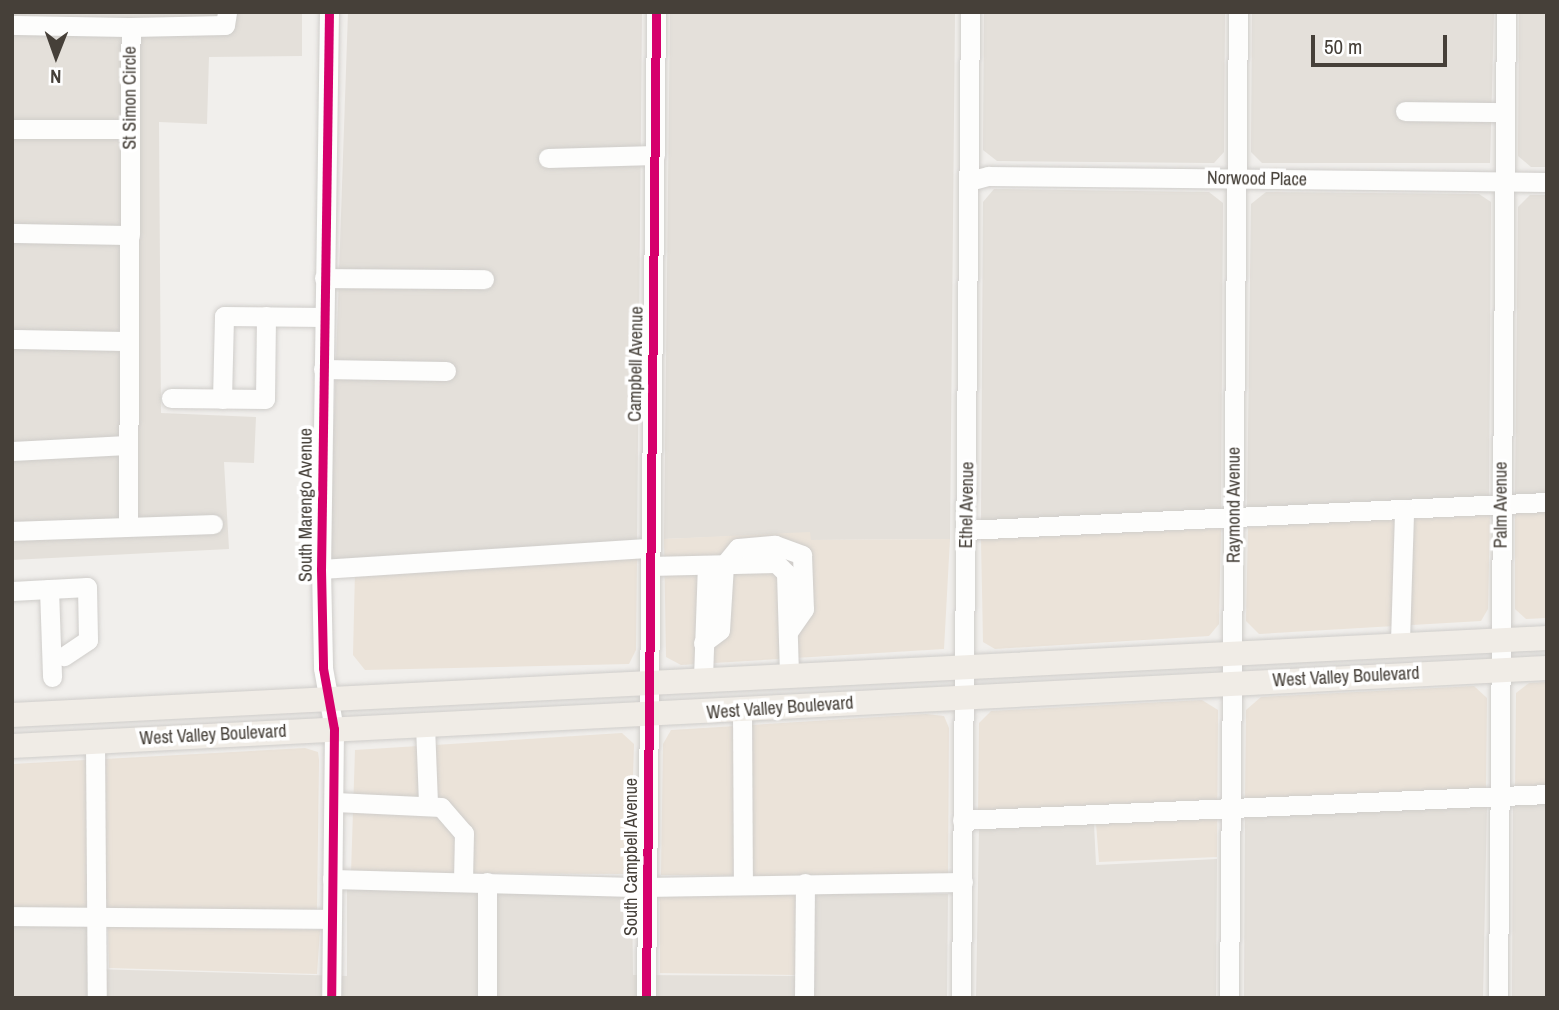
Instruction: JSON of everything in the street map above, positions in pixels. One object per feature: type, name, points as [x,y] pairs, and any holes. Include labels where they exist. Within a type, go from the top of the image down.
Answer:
[{"type":"main road","name":"West Valley Boulevard","points":[[12,715],[1400,641],[1502,642],[1547,638]]},
{"type":"main road","name":"West Valley Boulevard","points":[[12,746],[425,724],[647,716],[962,696],[1547,668]]},
{"type":"street","name":"St Simon Circle","points":[[128,524],[131,27],[225,25],[227,12]]},
{"type":"street","name":"South Marengo Avenue","points":[[329,12],[321,569],[328,698],[334,729],[331,998]]},
{"type":"street","name":"Campbell Avenue","points":[[647,716],[656,12]]},
{"type":"street","name":"Ethel Avenue","points":[[961,998],[970,12]]},
{"type":"street","name":"Raymond Avenue","points":[[1229,998],[1228,811],[1234,650],[1238,12]]},
{"type":"street","name":"Palm Avenue","points":[[1498,998],[1506,12]]},
{"type":"street","points":[[12,25],[131,27]]},
{"type":"street","points":[[1405,111],[1504,112]]},
{"type":"street","points":[[12,129],[130,129]]},
{"type":"street","points":[[548,158],[654,156]]},
{"type":"street","name":"Norwood Place","points":[[968,181],[988,176],[1547,182]]},
{"type":"street","points":[[12,233],[130,235]]},
{"type":"street","points":[[324,278],[484,279]]},
{"type":"street","points":[[222,399],[223,316],[324,317]]},
{"type":"street","points":[[171,398],[265,399],[266,316]]},
{"type":"street","points":[[12,339],[128,341]]},
{"type":"street","points":[[323,369],[446,370]]},
{"type":"street","points":[[12,451],[127,446]]},
{"type":"street","points":[[966,530],[1234,520],[1547,502]]},
{"type":"street","points":[[1400,641],[1404,511]]},
{"type":"street","points":[[12,531],[128,524],[213,524]]},
{"type":"street","points":[[321,569],[650,557],[715,565],[780,566],[786,573],[789,674]]},
{"type":"street","points":[[703,678],[703,643],[720,630],[715,565]]},
{"type":"street","points":[[12,591],[87,587],[88,640],[64,656]]},
{"type":"street","points":[[49,589],[52,677]]},
{"type":"street","points":[[742,709],[743,884]]},
{"type":"street","name":"South Campbell Avenue","points":[[646,998],[644,887],[647,716]]},
{"type":"street","points":[[425,724],[428,802]]},
{"type":"street","points":[[95,742],[97,998]]},
{"type":"street","points":[[962,820],[1228,811],[1547,794]]},
{"type":"street","points":[[335,802],[428,802],[449,812],[464,834],[463,881]]},
{"type":"street","points":[[332,878],[644,887],[962,882]]},
{"type":"street","points":[[487,998],[488,882]]},
{"type":"street","points":[[804,998],[805,883]]},
{"type":"street","points":[[12,916],[332,919]]},
{"type":"shaded area","points":[[12,12],[302,12],[302,56],[209,57],[207,124],[159,122],[161,413],[256,417],[254,463],[224,462],[229,549],[12,560]]},
{"type":"shaded area","points":[[348,12],[642,12],[637,545],[329,564]]},
{"type":"shaded area","points":[[670,12],[955,12],[950,539],[810,540],[810,533],[664,539]]},
{"type":"shaded area","points":[[984,12],[1225,12],[1224,152],[1214,163],[997,161],[983,150]]},
{"type":"shaded area","points":[[1252,12],[1494,12],[1490,163],[1262,163],[1251,152]]},
{"type":"shaded area","points":[[1519,12],[1547,12],[1547,167],[1531,167],[1518,156]]},
{"type":"shaded area","points":[[994,189],[1209,192],[1223,203],[1221,513],[981,526],[983,202]]},
{"type":"shaded area","points":[[1266,192],[1479,194],[1491,202],[1489,499],[1247,512],[1251,204]]},
{"type":"shaded area","points":[[1530,195],[1547,195],[1547,493],[1515,496],[1518,207]]},
{"type":"shaded area","points":[[1547,509],[1547,618],[1526,619],[1515,609],[1515,510]]},
{"type":"shaded area","points":[[1490,512],[1488,609],[1481,621],[1259,634],[1246,621],[1248,527]]},
{"type":"shaded area","points":[[1221,528],[1219,624],[1209,636],[995,649],[983,642],[981,539]]},
{"type":"shaded area","points":[[810,532],[811,540],[950,539],[944,649],[681,665],[666,657],[664,539]]},
{"type":"shaded area","points":[[637,557],[636,650],[629,664],[365,670],[353,655],[355,571]]},
{"type":"shaded area","points":[[1547,682],[1547,790],[1515,791],[1516,693],[1529,683]]},
{"type":"shaded area","points":[[1474,686],[1487,698],[1486,791],[1245,803],[1246,710],[1261,697]]},
{"type":"shaded area","points":[[1202,700],[1218,710],[1217,857],[1099,862],[1095,810],[978,817],[979,723],[991,711]]},
{"type":"shaded area","points":[[926,714],[944,716],[949,728],[948,878],[661,875],[663,744],[671,730]]},
{"type":"shaded area","points":[[622,733],[634,744],[630,874],[351,873],[355,750]]},
{"type":"shaded area","points":[[305,748],[318,752],[319,760],[317,911],[12,909],[12,764]]},
{"type":"shaded area","points":[[1547,799],[1547,998],[1512,998],[1513,801]]},
{"type":"shaded area","points":[[1487,803],[1483,998],[1244,998],[1245,815]]},
{"type":"shaded area","points":[[1094,824],[1096,865],[1217,859],[1216,998],[976,998],[979,827]]},
{"type":"shaded area","points":[[347,887],[632,890],[633,975],[811,976],[815,894],[948,894],[947,998],[12,998],[12,919],[92,920],[92,969],[347,976]]},
{"type":"shaded area","points":[[660,891],[798,893],[796,975],[660,973]]},
{"type":"shaded area","points":[[108,926],[320,930],[317,974],[109,968]]},
{"type":"cycle path","points":[[329,12],[321,569],[323,668],[334,729],[331,998]]},
{"type":"cycle path","points":[[646,998],[656,12]]}]
